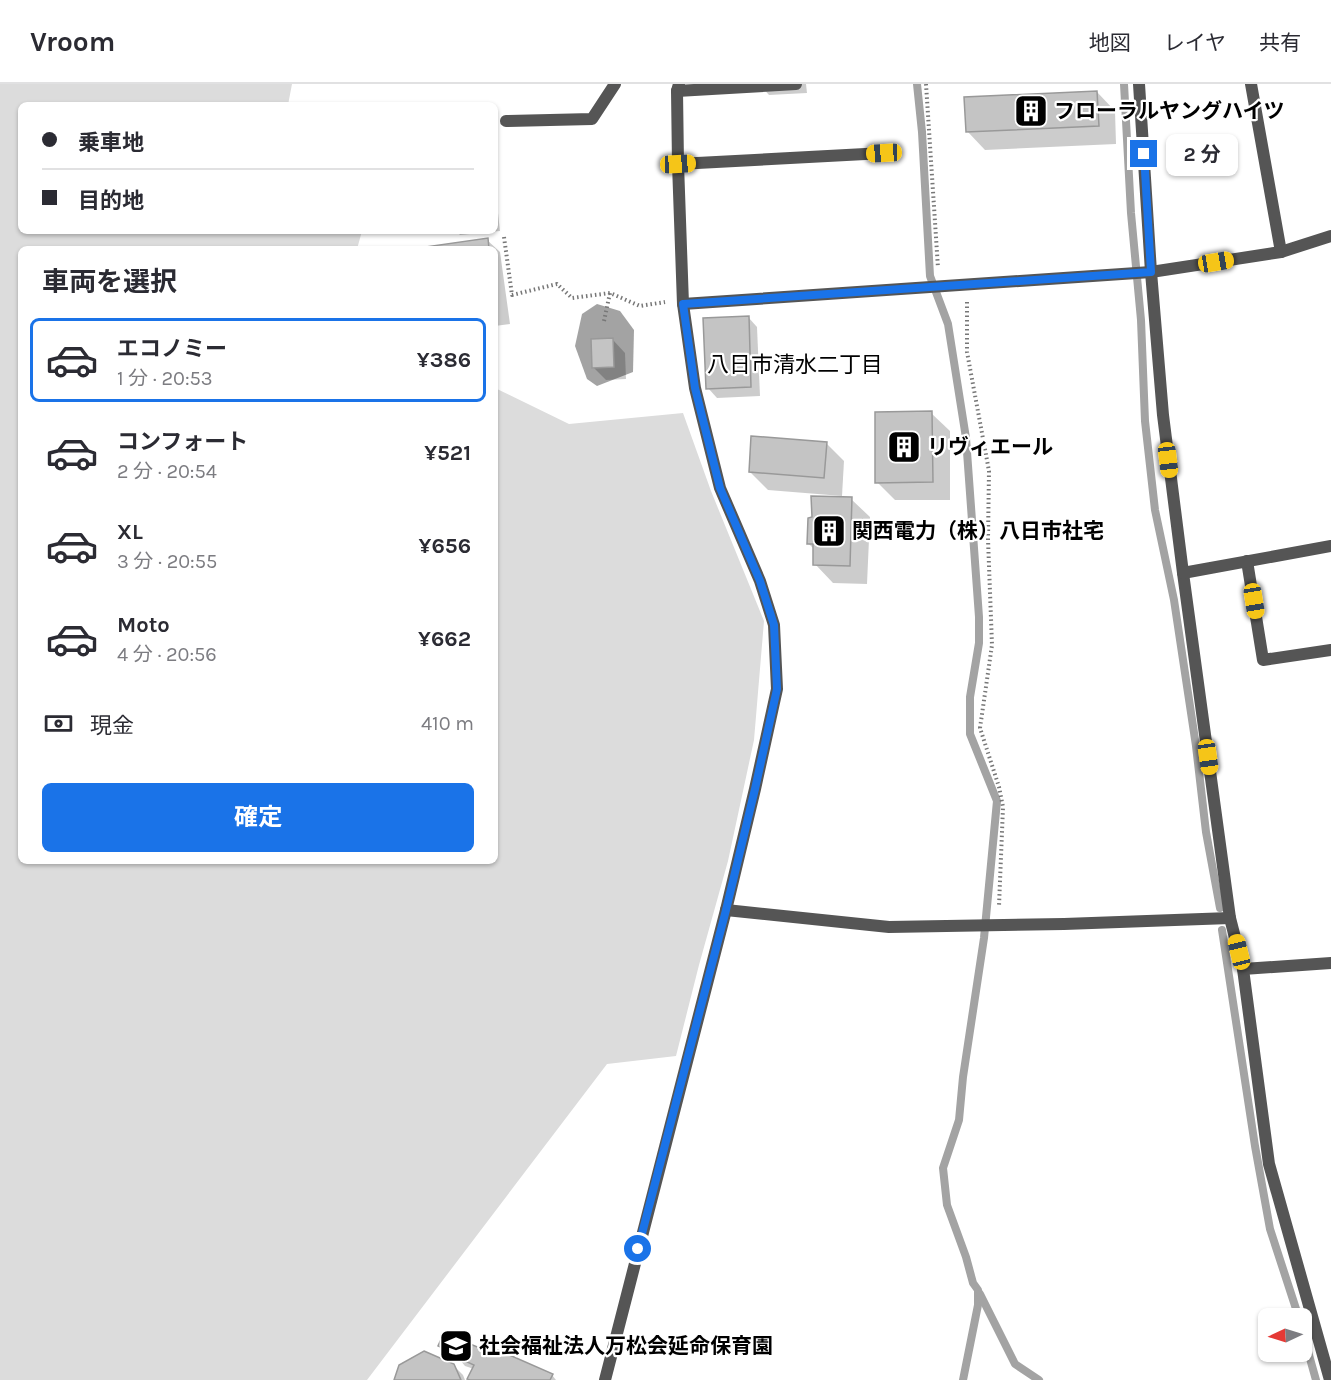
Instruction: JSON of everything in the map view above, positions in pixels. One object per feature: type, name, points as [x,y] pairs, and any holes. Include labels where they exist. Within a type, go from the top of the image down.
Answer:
[{"type":"street","points":[[506,121],[592,118],[615,84]]},
{"type":"street","points":[[605,1380],[726,910],[777,689],[774,625],[760,581],[720,488],[695,388],[683,304],[678,88],[796,84]]},
{"type":"street","points":[[1139,84],[1163,415],[1230,918],[1243,969],[1269,1164],[1330,1380]]},
{"type":"street","points":[[1251,84],[1281,252]]},
{"type":"street","points":[[678,164],[884,153]]},
{"type":"street","points":[[683,304],[1151,272],[1281,252],[1331,236]]},
{"type":"street","points":[[1183,573],[1331,546]]},
{"type":"street","points":[[1247,561],[1263,660],[1331,650]]},
{"type":"street","points":[[726,910],[889,927],[1230,918]]},
{"type":"street","points":[[1243,969],[1331,963]]},
{"type":"path","points":[[926,84],[939,287]]},
{"type":"path","points":[[504,237],[512,295],[558,285],[572,298],[610,293],[640,306],[665,302]]},
{"type":"path","points":[[964,285],[968,352],[989,471],[988,539],[992,645],[980,728],[1003,807],[998,925]]},
{"type":"path","points":[[604,321],[610,293]]},
{"type":"shaded area","points":[[0,84],[292,84],[289,102],[18,102],[18,234],[361,234],[358,246],[18,246],[18,864],[498,864],[498,389],[569,424],[683,413],[711,491],[764,621],[754,740],[728,861],[676,1056],[607,1064],[367,1380],[0,1380]]},
{"type":"shaded area","points":[[597,304],[620,311],[634,330],[633,372],[597,386],[587,379],[575,346],[582,314]]},
{"type":"building","name":"フローラルヤングハイツ","points":[[1097,91],[1099,126],[966,132],[964,97]]},
{"type":"building","points":[[488,238],[489,246],[432,246]]},
{"type":"building","points":[[749,316],[751,387],[706,389],[703,318]]},
{"type":"building","points":[[613,338],[614,367],[592,368],[591,339]]},
{"type":"building","name":"リヴィエール","points":[[932,411],[933,482],[875,483],[875,412]]},
{"type":"building","points":[[751,436],[827,442],[824,478],[749,472]]},
{"type":"building","name":"関西電力（株）八日市社宅","points":[[811,496],[852,497],[850,566],[813,565],[813,544],[807,544],[808,518],[812,517]]},
{"type":"building","points":[[444,1333],[482,1349],[484,1344],[553,1374],[550,1380],[467,1379],[474,1365],[438,1346]]},
{"type":"building","points":[[424,1351],[454,1364],[461,1380],[394,1380],[399,1365]]},
{"type":"waterway","points":[[917,84],[930,276],[948,324],[966,438],[979,617],[979,643],[970,697],[970,734],[997,801],[984,938],[963,1077],[959,1120],[943,1168],[947,1205],[973,1283],[978,1290],[978,1305],[963,1380]]},
{"type":"waterway","points":[[1124,84],[1131,213],[1141,320],[1145,421],[1155,510],[1174,600],[1196,746],[1206,832],[1220,908]]},
{"type":"waterway","points":[[1222,930],[1270,1229],[1296,1308]]},
{"type":"waterway","points":[[980,1294],[1015,1364],[1039,1380]]},
{"type":"waterway","points":[[1311,1362],[1316,1380]]},
{"type":"place","name":"フローラルヤングハイツ","points":[[1031,111]]},
{"type":"place","name":"リヴィエール","points":[[904,447]]},
{"type":"place","name":"関西電力（株）八日市社宅","points":[[829,531]]},
{"type":"place","name":"社会福祉法人万松会延命保育園","points":[[456,1346]]},
{"type":"district","name":"八日市清水二丁目","points":[[795,365]]},
{"type":"route","points":[[638,1249],[726,910],[777,689],[774,625],[760,581],[720,488],[695,388],[683,304],[1151,272],[1144,154]]}]
